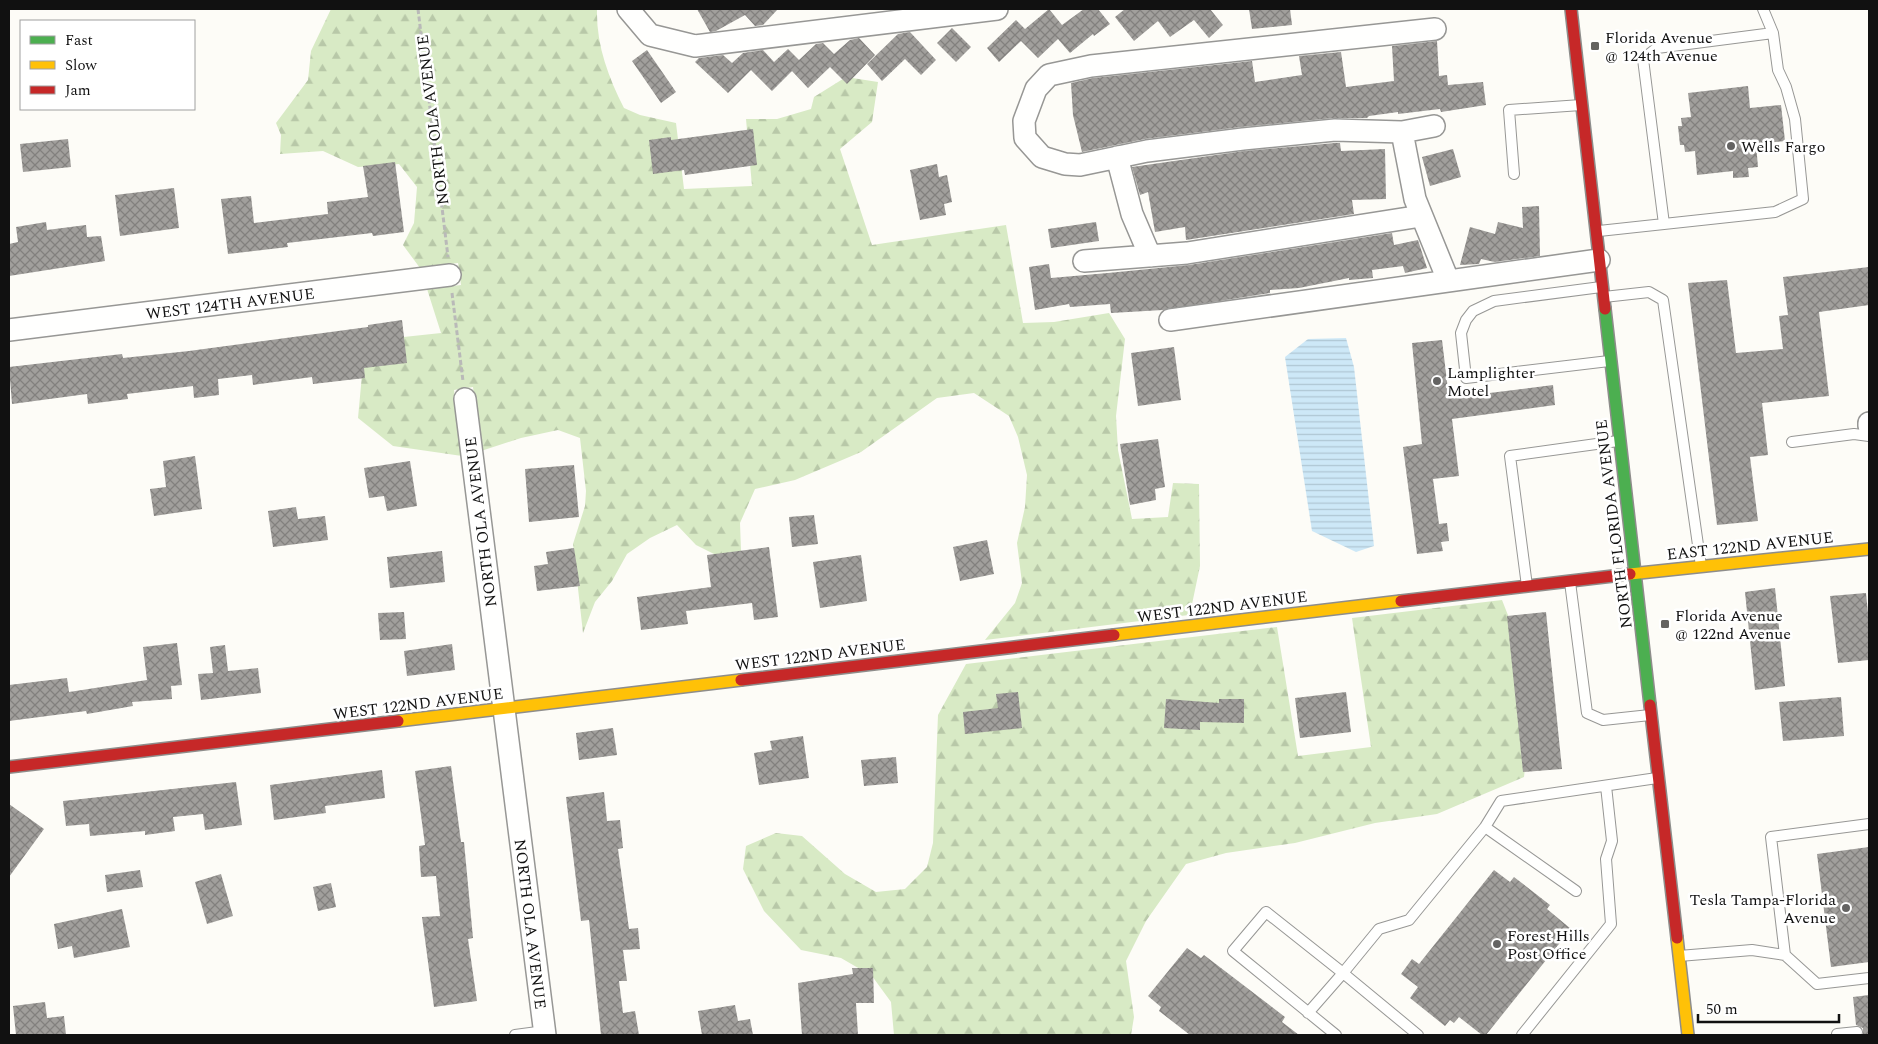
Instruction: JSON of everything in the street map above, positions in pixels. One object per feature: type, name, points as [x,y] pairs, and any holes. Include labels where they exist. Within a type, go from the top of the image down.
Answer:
[{"type":"street","points":[[632,10],[650,35],[695,46],[997,9]]},
{"type":"street","name":"NORTH FLORIDA AVENUE","points":[[1570,9],[1688,1035]]},
{"type":"street","points":[[1434,126],[1402,132],[1335,130],[1243,139],[1147,151],[1080,165],[1065,164],[1042,157],[1025,138],[1024,121],[1036,89],[1049,75],[1090,66],[1435,29]]},
{"type":"street","points":[[1402,132],[1415,200],[1448,280]]},
{"type":"street","points":[[1117,157],[1132,214],[1150,256]]},
{"type":"street","points":[[1084,261],[1187,253],[1421,216]]},
{"type":"street","points":[[1170,320],[1599,260]]},
{"type":"street","name":"WEST 124TH AVENUE","points":[[9,330],[450,275]]},
{"type":"street","name":"NORTH OLA AVENUE","points":[[465,399],[545,1033]]},
{"type":"street","name":"EAST 122ND AVENUE","points":[[1634,573],[1869,549]]},
{"type":"street","name":"WEST 122ND AVENUE","points":[[9,767],[1634,573]]},
{"type":"lane","points":[[1596,232],[1775,212],[1803,199],[1795,119],[1786,87],[1778,70],[1773,32],[1763,9]]},
{"type":"lane","points":[[1664,224],[1642,59],[1657,48],[1773,32]]},
{"type":"lane","points":[[1514,174],[1509,110],[1582,105]]},
{"type":"lane","points":[[1610,361],[1466,378],[1461,333],[1466,320],[1473,311],[1494,301],[1602,292],[1648,292],[1663,300],[1702,566]]},
{"type":"lane","points":[[1792,442],[1854,434],[1869,436]]},
{"type":"lane","points":[[1526,586],[1510,456],[1619,441]]},
{"type":"lane","points":[[1570,581],[1587,713],[1603,720],[1651,714]]},
{"type":"lane","points":[[1308,1012],[1379,929],[1409,920],[1485,826],[1501,800],[1658,778]]},
{"type":"lane","points":[[1522,1035],[1611,924],[1606,859],[1612,841],[1606,786]]},
{"type":"lane","points":[[1785,955],[1771,837],[1869,824]]},
{"type":"lane","points":[[1485,826],[1576,892]]},
{"type":"lane","points":[[1336,1035],[1232,951],[1266,912],[1418,1035]]},
{"type":"lane","points":[[1678,956],[1752,950],[1785,955],[1817,984],[1869,978]]},
{"type":"lane","points":[[1837,1034],[1857,1032]]},
{"type":"lane","points":[[515,1035],[545,1033]]},
{"type":"path","name":"NORTH OLA AVENUE","points":[[418,9],[465,399]]},
{"type":"green space","points":[[331,9],[597,9],[597,22],[604,60],[624,108],[640,115],[676,123],[684,189],[752,186],[746,119],[777,119],[811,109],[814,97],[846,77],[878,82],[872,122],[840,149],[872,245],[1006,225],[1023,323],[1054,322],[1109,313],[1125,339],[1116,416],[1118,450],[1132,519],[1168,517],[1173,483],[1199,484],[1200,566],[1191,609],[1197,614],[985,640],[1015,603],[1022,583],[1017,543],[1025,507],[1027,475],[1018,437],[1009,416],[974,393],[937,398],[861,452],[795,480],[755,489],[740,523],[741,551],[730,562],[696,545],[677,525],[650,538],[627,554],[612,581],[595,602],[583,633],[573,544],[585,506],[586,491],[580,438],[558,430],[521,438],[481,451],[473,387],[454,390],[462,456],[393,446],[358,418],[363,364],[385,339],[441,333],[427,289],[461,285],[458,263],[420,268],[403,245],[414,223],[417,187],[399,164],[358,167],[323,151],[280,154],[281,135],[276,123],[308,80],[311,51]]},
{"type":"green space","points":[[1502,600],[1524,656],[1530,722],[1524,777],[1437,814],[1375,823],[1295,843],[1226,853],[1186,864],[1146,921],[1126,961],[1134,1017],[1131,1035],[894,1035],[891,1002],[872,976],[841,958],[801,950],[764,911],[743,869],[746,846],[776,833],[802,836],[845,874],[876,892],[905,889],[927,867],[933,843],[938,715],[966,664],[1277,627],[1298,756],[1371,747],[1352,618]]},
{"type":"water","points":[[1346,338],[1354,367],[1374,546],[1356,552],[1312,531],[1285,357],[1308,339]]},
{"type":"building","points":[[697,9],[778,9],[763,25],[755,26],[745,15],[716,31],[710,32]]},
{"type":"building","points":[[1049,9],[1062,25],[1084,9],[1098,9],[1110,24],[1094,36],[1093,34],[1070,53],[1058,39],[1038,58],[1021,41],[999,62],[987,48],[1016,20],[1025,29]]},
{"type":"building","points":[[1125,9],[1210,9],[1223,25],[1209,38],[1194,20],[1170,37],[1158,21],[1134,41],[1115,17]]},
{"type":"building","points":[[1249,9],[1290,9],[1292,25],[1252,29]]},
{"type":"building","points":[[952,28],[971,47],[956,62],[937,43]]},
{"type":"building","points":[[910,32],[936,60],[921,75],[905,59],[882,81],[867,64],[898,34]]},
{"type":"building","points":[[859,38],[875,55],[847,84],[830,67],[808,88],[792,71],[772,91],[751,70],[728,93],[695,62],[699,58],[723,55],[732,63],[743,53],[763,50],[774,62],[788,49],[799,60],[816,44],[823,43],[834,54],[850,40]]},
{"type":"building","points":[[1437,41],[1439,76],[1447,75],[1448,85],[1483,82],[1486,105],[1441,112],[1440,109],[1398,114],[1398,112],[1369,116],[1367,118],[1334,118],[1241,127],[1145,139],[1082,152],[1073,115],[1071,83],[1093,78],[1252,61],[1255,82],[1302,75],[1299,56],[1341,52],[1346,87],[1394,81],[1392,46]]},
{"type":"building","points":[[647,50],[676,92],[661,103],[632,61]]},
{"type":"building","points":[[1748,86],[1750,108],[1781,105],[1785,141],[1756,144],[1758,167],[1748,168],[1749,177],[1733,178],[1733,171],[1697,175],[1695,151],[1685,152],[1684,145],[1680,145],[1678,126],[1682,126],[1681,118],[1691,117],[1688,93]]},
{"type":"building","points":[[753,129],[757,165],[685,175],[684,170],[653,174],[649,140],[671,137],[671,140]]},
{"type":"building","points":[[68,139],[71,167],[23,172],[20,144]]},
{"type":"building","points":[[1340,143],[1341,151],[1385,149],[1386,199],[1352,200],[1354,214],[1186,240],[1185,227],[1155,232],[1148,192],[1140,195],[1132,167],[1244,151]]},
{"type":"building","points":[[1453,149],[1461,177],[1430,186],[1422,157]]},
{"type":"building","points":[[395,162],[404,232],[373,236],[372,233],[287,243],[288,247],[228,254],[221,199],[251,196],[254,223],[328,214],[327,202],[368,197],[363,166]]},
{"type":"building","points":[[937,164],[939,177],[947,175],[952,202],[944,204],[946,215],[920,220],[910,170]]},
{"type":"building","points":[[174,188],[179,228],[120,236],[115,195]]},
{"type":"building","points":[[1539,206],[1540,256],[1495,262],[1481,259],[1479,264],[1460,265],[1470,227],[1495,234],[1498,222],[1523,228],[1522,207]]},
{"type":"building","points":[[46,222],[47,230],[86,225],[87,237],[101,236],[105,261],[9,276],[9,244],[18,242],[16,227]]},
{"type":"building","points":[[1096,222],[1099,241],[1051,248],[1048,229]]},
{"type":"building","points":[[1392,233],[1394,245],[1418,240],[1427,268],[1405,273],[1403,266],[1372,270],[1373,278],[1349,280],[1349,278],[1299,288],[1270,290],[1270,293],[1163,310],[1111,313],[1110,304],[1070,307],[1069,304],[1035,310],[1029,267],[1049,264],[1051,278],[1108,273],[1189,265]]},
{"type":"building","points":[[1869,267],[1869,305],[1819,312],[1829,396],[1762,403],[1768,455],[1750,457],[1758,521],[1717,525],[1688,283],[1727,280],[1736,353],[1783,349],[1779,316],[1788,315],[1783,277]]},
{"type":"building","points":[[402,320],[407,363],[364,368],[365,378],[313,384],[312,377],[253,385],[252,375],[218,379],[219,395],[194,398],[193,386],[127,394],[128,399],[88,404],[87,394],[12,404],[9,367],[122,354],[123,358],[189,351],[368,327],[368,325]]},
{"type":"building","points":[[1442,340],[1449,398],[1553,385],[1555,405],[1452,419],[1459,476],[1433,479],[1439,524],[1447,523],[1449,541],[1441,542],[1443,551],[1417,554],[1403,447],[1422,444],[1412,343]]},
{"type":"building","points":[[1174,347],[1181,400],[1138,406],[1131,353]]},
{"type":"building","points":[[1158,439],[1165,487],[1155,489],[1156,500],[1130,505],[1120,444]]},
{"type":"building","points":[[195,456],[202,509],[154,516],[150,489],[166,487],[163,461]]},
{"type":"building","points":[[410,461],[417,506],[387,511],[384,496],[369,498],[364,468]]},
{"type":"building","points":[[574,465],[579,517],[529,522],[525,469]]},
{"type":"building","points":[[296,507],[298,519],[325,516],[328,540],[273,547],[268,511]]},
{"type":"building","points":[[814,515],[818,544],[792,547],[789,517]]},
{"type":"building","points":[[987,540],[994,574],[960,581],[953,547]]},
{"type":"building","points":[[769,547],[778,617],[754,620],[752,603],[686,611],[688,624],[641,630],[637,597],[711,587],[707,555]]},
{"type":"building","points":[[574,548],[580,586],[537,591],[534,566],[548,564],[546,552]]},
{"type":"building","points":[[442,551],[445,582],[390,588],[387,557]]},
{"type":"building","points":[[861,555],[867,601],[820,608],[813,562]]},
{"type":"building","points":[[1775,588],[1785,686],[1755,690],[1745,592]]},
{"type":"building","points":[[1866,593],[1869,623],[1869,660],[1838,663],[1830,596]]},
{"type":"building","points":[[404,612],[406,639],[380,640],[378,613]]},
{"type":"building","points":[[1546,612],[1562,769],[1523,772],[1507,616]]},
{"type":"building","points":[[177,643],[182,685],[171,686],[172,699],[132,702],[133,706],[87,714],[86,711],[9,721],[9,685],[67,678],[69,692],[147,680],[143,647]]},
{"type":"building","points":[[452,644],[455,670],[407,676],[404,651]]},
{"type":"building","points":[[225,645],[228,671],[258,668],[261,693],[201,700],[198,674],[213,673],[210,647]]},
{"type":"building","points":[[1018,692],[1022,728],[965,734],[963,712],[998,708],[996,694]]},
{"type":"building","points":[[1346,692],[1351,732],[1300,738],[1295,698]]},
{"type":"building","points":[[1841,697],[1844,736],[1783,741],[1779,702]]},
{"type":"building","points":[[1166,699],[1219,703],[1219,699],[1244,699],[1244,723],[1200,722],[1200,730],[1164,728]]},
{"type":"building","points":[[613,728],[617,755],[579,760],[576,733]]},
{"type":"building","points":[[803,736],[809,778],[759,785],[754,753],[772,750],[770,741]]},
{"type":"building","points":[[896,757],[898,783],[864,786],[861,760]]},
{"type":"building","points":[[451,766],[461,842],[464,842],[473,938],[468,939],[477,1001],[434,1007],[422,917],[440,916],[436,876],[421,877],[419,846],[425,845],[415,771]]},
{"type":"building","points":[[382,770],[385,798],[325,806],[326,813],[274,820],[270,785]]},
{"type":"building","points":[[236,782],[242,825],[205,830],[203,814],[173,817],[175,831],[145,835],[145,831],[90,836],[89,824],[66,826],[63,801]]},
{"type":"building","points":[[604,792],[607,821],[620,820],[623,848],[618,849],[629,929],[638,928],[640,949],[623,950],[627,981],[619,981],[623,1013],[635,1011],[639,1035],[601,1035],[589,920],[581,921],[566,797]]},
{"type":"building","points":[[9,804],[44,829],[9,877]]},
{"type":"building","name":"Tesla Tampa-Florida Avenue","points":[[1869,847],[1869,962],[1831,967],[1817,854]]},
{"type":"building","points":[[140,870],[143,887],[107,892],[105,875]]},
{"type":"building","name":"Forest Hills Post Office","points":[[1494,870],[1510,882],[1514,877],[1550,905],[1547,909],[1571,929],[1486,1035],[1482,1035],[1459,1017],[1454,1023],[1450,1020],[1445,1026],[1410,998],[1418,987],[1401,974],[1412,959],[1419,964]]},
{"type":"building","points":[[221,874],[233,916],[207,924],[195,882]]},
{"type":"building","points":[[331,883],[336,907],[318,911],[313,887]]},
{"type":"building","points":[[122,909],[130,947],[74,958],[72,946],[58,949],[54,924]]},
{"type":"building","points":[[1187,948],[1201,958],[1204,955],[1285,1017],[1282,1022],[1299,1035],[1190,1035],[1159,1011],[1161,1007],[1148,996]]},
{"type":"building","points":[[852,968],[873,968],[874,1003],[856,1003],[858,1035],[802,1035],[798,983],[853,974]]},
{"type":"building","points":[[1869,995],[1869,1035],[1863,1035],[1863,1028],[1856,1025],[1853,997]]},
{"type":"building","points":[[45,1002],[47,1018],[64,1016],[66,1035],[16,1035],[13,1006]]},
{"type":"building","points":[[735,1005],[738,1021],[750,1019],[753,1035],[702,1035],[698,1011]]},
{"type":"traffic: fast","points":[[1605,309],[1650,705]]},
{"type":"traffic: slow","points":[[1630,574],[1869,549]]},
{"type":"traffic: slow","points":[[1114,635],[1401,601]]},
{"type":"traffic: slow","points":[[398,721],[741,680]]},
{"type":"traffic: slow","points":[[1677,938],[1688,1035]]},
{"type":"traffic: jam","points":[[1571,9],[1605,309]]},
{"type":"traffic: jam","points":[[1401,601],[1630,574]]},
{"type":"traffic: jam","points":[[741,680],[1114,635]]},
{"type":"traffic: jam","points":[[1650,705],[1677,938]]},
{"type":"traffic: jam","points":[[9,767],[398,721]]},
{"type":"place","name":"Florida Avenue @ 124th Avenue","points":[[1595,46]]},
{"type":"place","name":"Wells Fargo","points":[[1731,146]]},
{"type":"place","name":"Lamplighter Motel","points":[[1437,381]]},
{"type":"place","name":"Florida Avenue @ 122nd Avenue","points":[[1665,624]]},
{"type":"place","name":"Tesla Tampa-Florida Avenue","points":[[1846,908]]},
{"type":"place","name":"Forest Hills Post Office","points":[[1497,944]]}]
